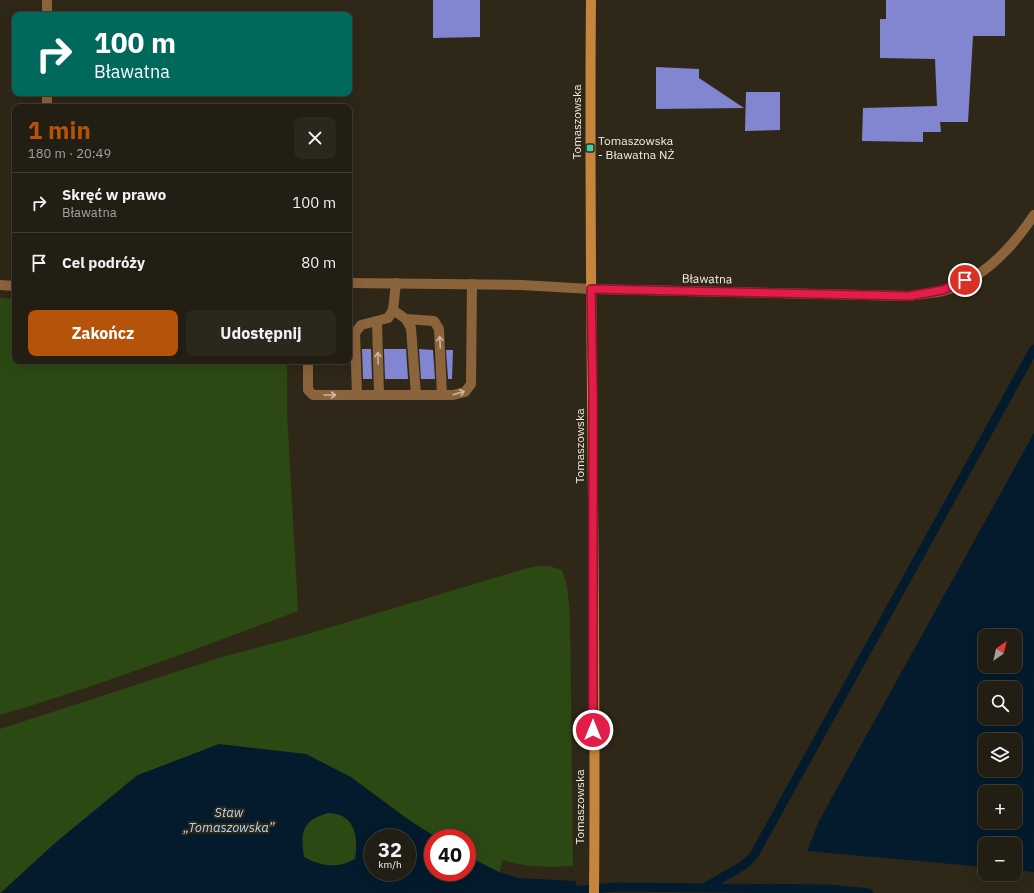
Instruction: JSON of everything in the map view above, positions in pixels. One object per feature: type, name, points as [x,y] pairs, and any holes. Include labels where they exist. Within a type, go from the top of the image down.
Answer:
[{"type":"street","points":[[47,0],[47,12]]},
{"type":"street","name":"Tomaszowska","points":[[591,0],[594,893]]},
{"type":"street","name":"Bławatna","points":[[352,283],[521,285],[591,289],[909,296],[943,290],[975,275],[1001,257],[1019,238],[1034,215]]},
{"type":"street","points":[[357,395],[355,333],[361,325],[388,318],[393,310],[396,283]]},
{"type":"street","points":[[308,364],[308,390],[313,395],[442,395],[465,392],[471,384],[472,284]]},
{"type":"street","points":[[0,285],[12,286]]},
{"type":"street","points":[[393,310],[406,319],[411,328],[416,395]]},
{"type":"street","points":[[406,319],[434,321],[439,329],[442,395]]},
{"type":"street","points":[[377,321],[379,395]]},
{"type":"green space","points":[[0,298],[12,299],[12,364],[287,364],[287,413],[298,611],[113,679],[0,715]]},
{"type":"green space","points":[[538,566],[549,566],[562,570],[567,587],[570,616],[573,866],[529,866],[503,860],[499,872],[476,860],[476,829],[424,830],[409,820],[137,775],[54,844],[0,893],[0,729],[222,657],[301,636]]},
{"type":"green space","points":[[328,813],[337,814],[344,817],[353,828],[356,843],[355,859],[342,864],[330,865],[317,863],[304,857],[302,841],[305,829],[313,819]]},
{"type":"water","points":[[1034,433],[1034,872],[1022,871],[1022,837],[978,837],[978,866],[807,851],[819,821]]},
{"type":"water","name":"Staw „Tomaszowska”","points":[[219,744],[306,754],[351,777],[424,830],[424,881],[476,881],[476,860],[499,872],[518,878],[576,881],[575,893],[1,893],[54,844],[138,775]],"holes":[[[328,813],[337,814],[344,817],[353,828],[356,843],[355,859],[342,864],[329,866],[317,863],[304,857],[302,841],[303,834],[308,824],[319,816]]]},
{"type":"building","points":[[433,0],[480,0],[480,37],[433,38]]},
{"type":"building","points":[[886,0],[1005,0],[1005,36],[973,36],[968,122],[940,122],[941,132],[923,132],[923,142],[862,141],[863,108],[937,106],[935,59],[880,58],[880,19],[886,19]]},
{"type":"building","points":[[656,67],[699,69],[699,78],[744,108],[656,109]]},
{"type":"building","points":[[746,92],[780,92],[780,130],[745,131]]},
{"type":"building","points":[[362,349],[371,349],[372,379],[363,379]]},
{"type":"building","points":[[384,349],[406,349],[408,379],[385,379]]},
{"type":"building","points":[[419,349],[433,350],[435,379],[421,379]]},
{"type":"building","points":[[446,350],[453,350],[452,379],[448,379]]},
{"type":"waterway","points":[[704,888],[744,865],[754,855],[1034,349]]},
{"type":"waterway","points":[[546,893],[617,887],[830,889],[869,893]]},
{"type":"place","name":"Tomaszowska - Bławatna NŻ","points":[[590,148]]},
{"type":"route","points":[[593,730],[593,393],[591,289],[909,296],[943,290],[965,280]]}]
